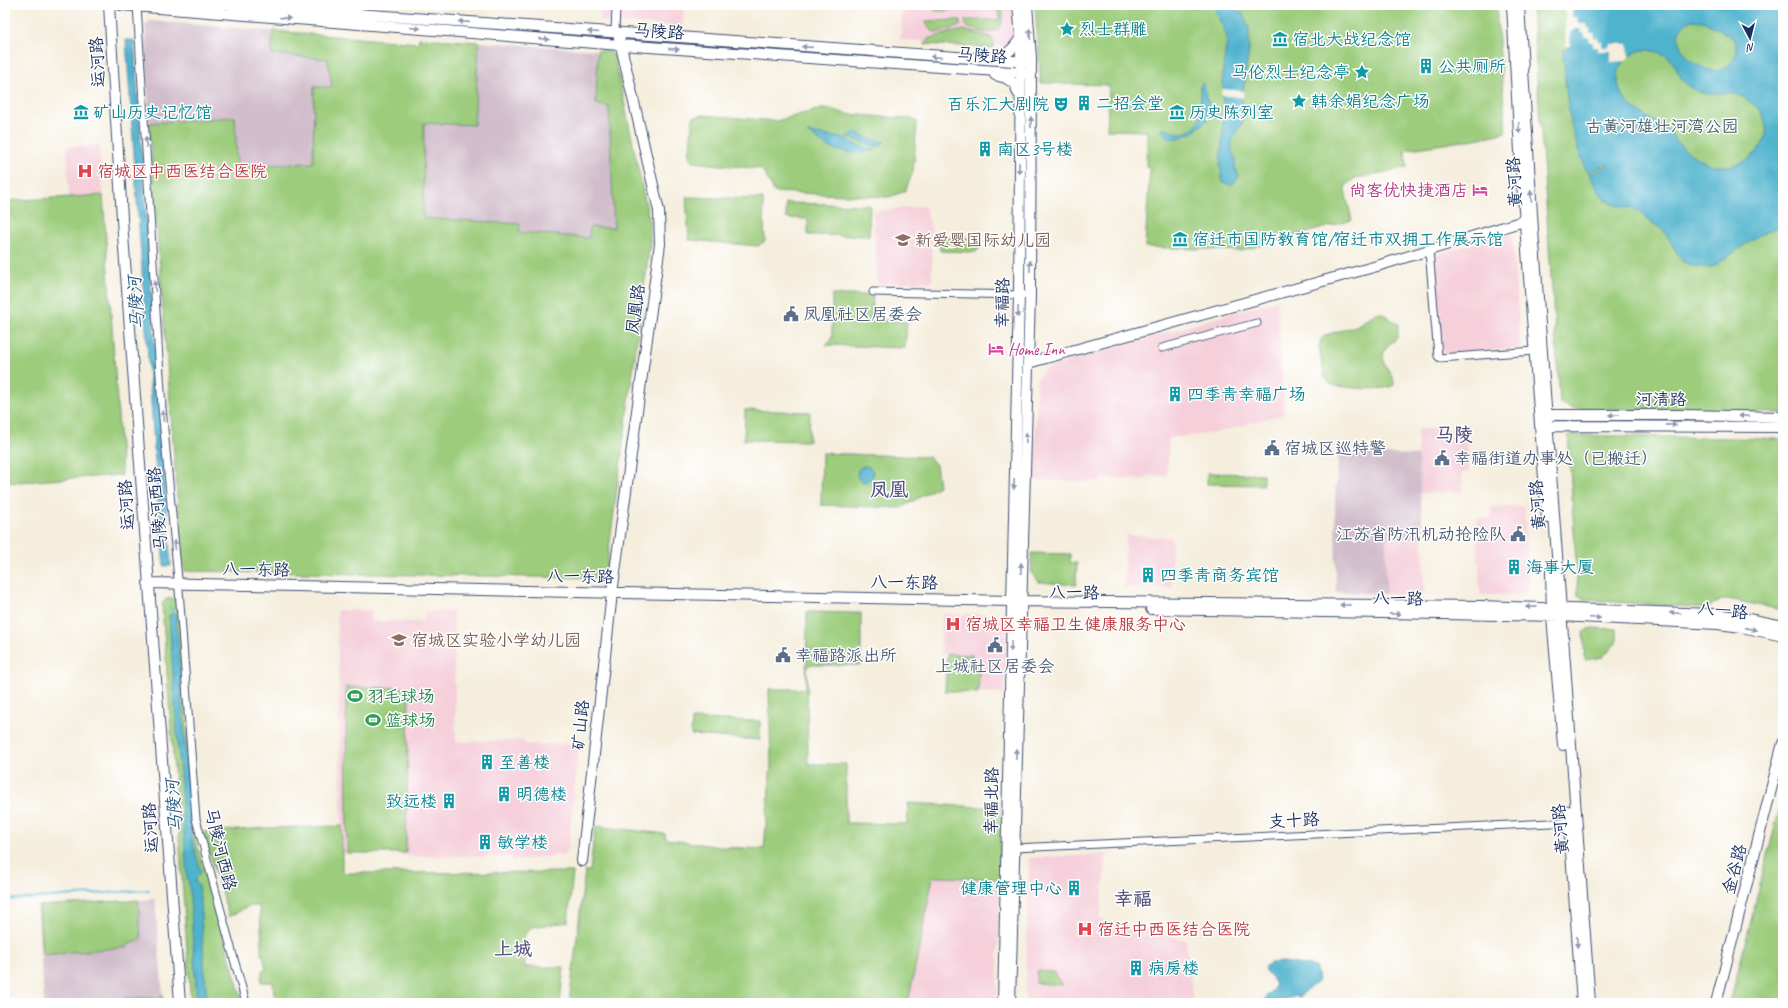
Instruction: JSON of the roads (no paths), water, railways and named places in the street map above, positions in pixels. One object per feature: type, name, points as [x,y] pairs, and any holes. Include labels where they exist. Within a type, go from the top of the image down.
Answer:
[{"type":"main road","name":"运河路","points":[[109,5],[122,224],[180,1003]]},
{"type":"main road","name":"马陵路","points":[[121,5],[620,45],[1031,74],[1031,62],[980,60],[233,5]]},
{"type":"main road","name":"幸福路","points":[[1016,604],[1021,37],[1018,5]]},
{"type":"main road","points":[[1027,5],[1031,62]]},
{"type":"main road","name":"黄河路","points":[[1512,5],[1545,419],[1556,612],[1572,822],[1582,1003]]},
{"type":"main road","name":"黄河路","points":[[1519,5],[1534,351],[1545,419]]},
{"type":"main road","name":"凤凰路","points":[[611,596],[661,228],[659,211],[616,33]]},
{"type":"main road","points":[[980,60],[1005,54],[1013,50],[1021,37]]},
{"type":"main road","points":[[980,71],[1006,78],[1015,84],[1020,104]]},
{"type":"main road","name":"幸福路","points":[[1016,604],[1030,295],[1031,74]]},
{"type":"main road","points":[[1028,363],[1429,250],[1528,220]]},
{"type":"main road","name":"河清路","points":[[1545,419],[1682,415],[1783,417]]},
{"type":"main road","name":"河清路","points":[[1545,419],[1783,426]]},
{"type":"main road","name":"八一东路","points":[[148,587],[1016,604]]},
{"type":"main road","name":"矿山路","points":[[582,861],[611,596]]},
{"type":"main road","name":"八一路","points":[[1016,604],[1713,614],[1738,616],[1783,626]]},
{"type":"main road","name":"幸福北路","points":[[1010,1003],[1014,848],[1016,604]]},
{"type":"main road","name":"幸福北路","points":[[1003,1003],[1016,604]]},
{"type":"main road","name":"八一路","points":[[1556,612],[1718,624],[1742,627],[1783,636]]},
{"type":"main road","name":"金谷路","points":[[1716,1003],[1783,743]]},
{"type":"main road","name":"黄河路","points":[[1572,822],[1590,1003]]},
{"type":"street","points":[[616,5],[616,33]]},
{"type":"street","name":"马陵河西路","points":[[137,6],[162,408],[179,587],[196,819],[246,1003]]},
{"type":"street","points":[[1429,250],[1438,356],[1440,358],[1534,351]]},
{"type":"street","points":[[873,292],[1030,295]]},
{"type":"street","points":[[1162,348],[1256,323]]},
{"type":"street","name":"支十路","points":[[1014,848],[1572,822]]},
{"type":"water","points":[[1220,5],[1228,6],[1242,13],[1249,27],[1249,49],[1242,100],[1242,123],[1232,141],[1232,152],[1236,159],[1235,167],[1239,176],[1231,185],[1223,183],[1220,167],[1223,127],[1223,66],[1227,42],[1226,34],[1215,10],[1216,7]]},
{"type":"water","points":[[1563,5],[1783,5],[1783,225],[1759,235],[1713,267],[1696,267],[1682,261],[1664,231],[1647,219],[1638,210],[1615,205],[1604,199],[1589,175],[1608,166],[1607,164],[1588,173],[1576,143],[1569,113],[1563,50],[1568,49],[1567,7]],"holes":[[[1692,20],[1703,21],[1732,37],[1736,54],[1733,60],[1724,69],[1713,70],[1701,67],[1690,59],[1682,49],[1678,38],[1681,28]],[[1642,50],[1655,51],[1670,59],[1686,84],[1699,92],[1737,94],[1755,106],[1763,115],[1766,127],[1766,135],[1758,150],[1752,156],[1736,164],[1721,166],[1707,163],[1700,160],[1682,147],[1668,130],[1633,107],[1621,92],[1618,83],[1619,71],[1622,63],[1627,57]]]},
{"type":"water","points":[[126,40],[134,40],[171,566],[164,566],[158,503]]},
{"type":"water","points":[[1203,83],[1205,87],[1206,99],[1209,101],[1209,119],[1191,134],[1189,133],[1178,138],[1168,137],[1161,131],[1162,129],[1181,133],[1190,131],[1199,121],[1201,115],[1200,86]]},
{"type":"water","points":[[856,132],[868,139],[885,142],[879,147],[846,137]]},
{"type":"water","points":[[807,133],[843,138],[857,145],[875,150],[856,153],[843,152],[825,145]]},
{"type":"water","points":[[862,466],[868,466],[873,471],[871,480],[868,482],[862,482],[857,477],[857,471]]},
{"type":"water","points":[[176,614],[190,821],[192,839],[201,873],[196,878],[195,882],[199,886],[207,1003],[197,1003],[189,882],[187,879],[169,615]]},
{"type":"water","points":[[1284,962],[1316,967],[1318,981],[1298,998],[1297,996],[1281,1000],[1281,1003],[1262,1003],[1276,985],[1272,977],[1265,971],[1265,966],[1271,963]]},
{"type":"waterway","points":[[1210,113],[1223,113]]},
{"type":"waterway","name":"马陵河","points":[[171,607],[173,617]]},
{"type":"waterway","points":[[5,900],[149,890]]},
{"type":"place","name":"烈士群雕","points":[[1067,29]]},
{"type":"place","name":"宿北大战纪念馆","points":[[1280,39]]},
{"type":"place","name":"公共厕所","points":[[1426,66]]},
{"type":"place","name":"马伦烈士纪念亭","points":[[1362,72]]},
{"type":"place","name":"韩余娟纪念广场","points":[[1299,101]]},
{"type":"place","name":"二招会堂","points":[[1084,103]]},
{"type":"place","name":"百乐汇大剧院","points":[[1061,104]]},
{"type":"place","name":"矿山历史记忆馆","points":[[81,112]]},
{"type":"place","name":"历史陈列室","points":[[1177,112]]},
{"type":"place","name":"南区3号楼","points":[[985,149]]},
{"type":"place","name":"宿城区中西医结合医院","points":[[85,171]]},
{"type":"place","name":"尚客优快捷酒店","points":[[1480,190]]},
{"type":"place","name":"宿迁市国防教育馆/宿迁市双拥工作展示馆","points":[[1180,239]]},
{"type":"place","name":"新爱婴国际幼儿园","points":[[903,240]]},
{"type":"place","name":"凤凰社区居委会","points":[[791,314]]},
{"type":"place","name":"Home Inn","points":[[996,349]]},
{"type":"place","name":"四季青幸福广场","points":[[1175,394]]},
{"type":"place","name":"宿城区巡特警","points":[[1272,448]]},
{"type":"place","name":"幸福街道办事处（已搬迁）","points":[[1442,458]]},
{"type":"place","name":"江苏省防汛机动抢险队","points":[[1518,534]]},
{"type":"place","name":"海事大厦","points":[[1514,567]]},
{"type":"place","name":"四季青商务宾馆","points":[[1148,575]]},
{"type":"place","name":"宿城区幸福卫生健康服务中心","points":[[953,624]]},
{"type":"place","name":"宿城区实验小学幼儿园","points":[[399,640]]},
{"type":"place","name":"上城社区居委会","points":[[995,645]]},
{"type":"place","name":"幸福路派出所","points":[[783,655]]},
{"type":"place","name":"羽毛球场","points":[[355,696]]},
{"type":"place","name":"篮球场","points":[[373,720]]},
{"type":"place","name":"至善楼","points":[[487,762]]},
{"type":"place","name":"明德楼","points":[[504,794]]},
{"type":"place","name":"致远楼","points":[[449,801]]},
{"type":"place","name":"敏学楼","points":[[485,842]]},
{"type":"place","name":"健康管理中心","points":[[1074,888]]},
{"type":"place","name":"宿迁中西医结合医院","points":[[1085,929]]},
{"type":"place","name":"病房楼","points":[[1136,968]]},
{"type":"district","name":"马陵","points":[[1454,434]]},
{"type":"district","name":"凤凰","points":[[889,489]]},
{"type":"district","name":"幸福","points":[[1133,898]]},
{"type":"district","name":"上城","points":[[513,948]]},
{"type":"park label","name":"古黄河雄壮河湾公园","points":[[1662,126]]}]
